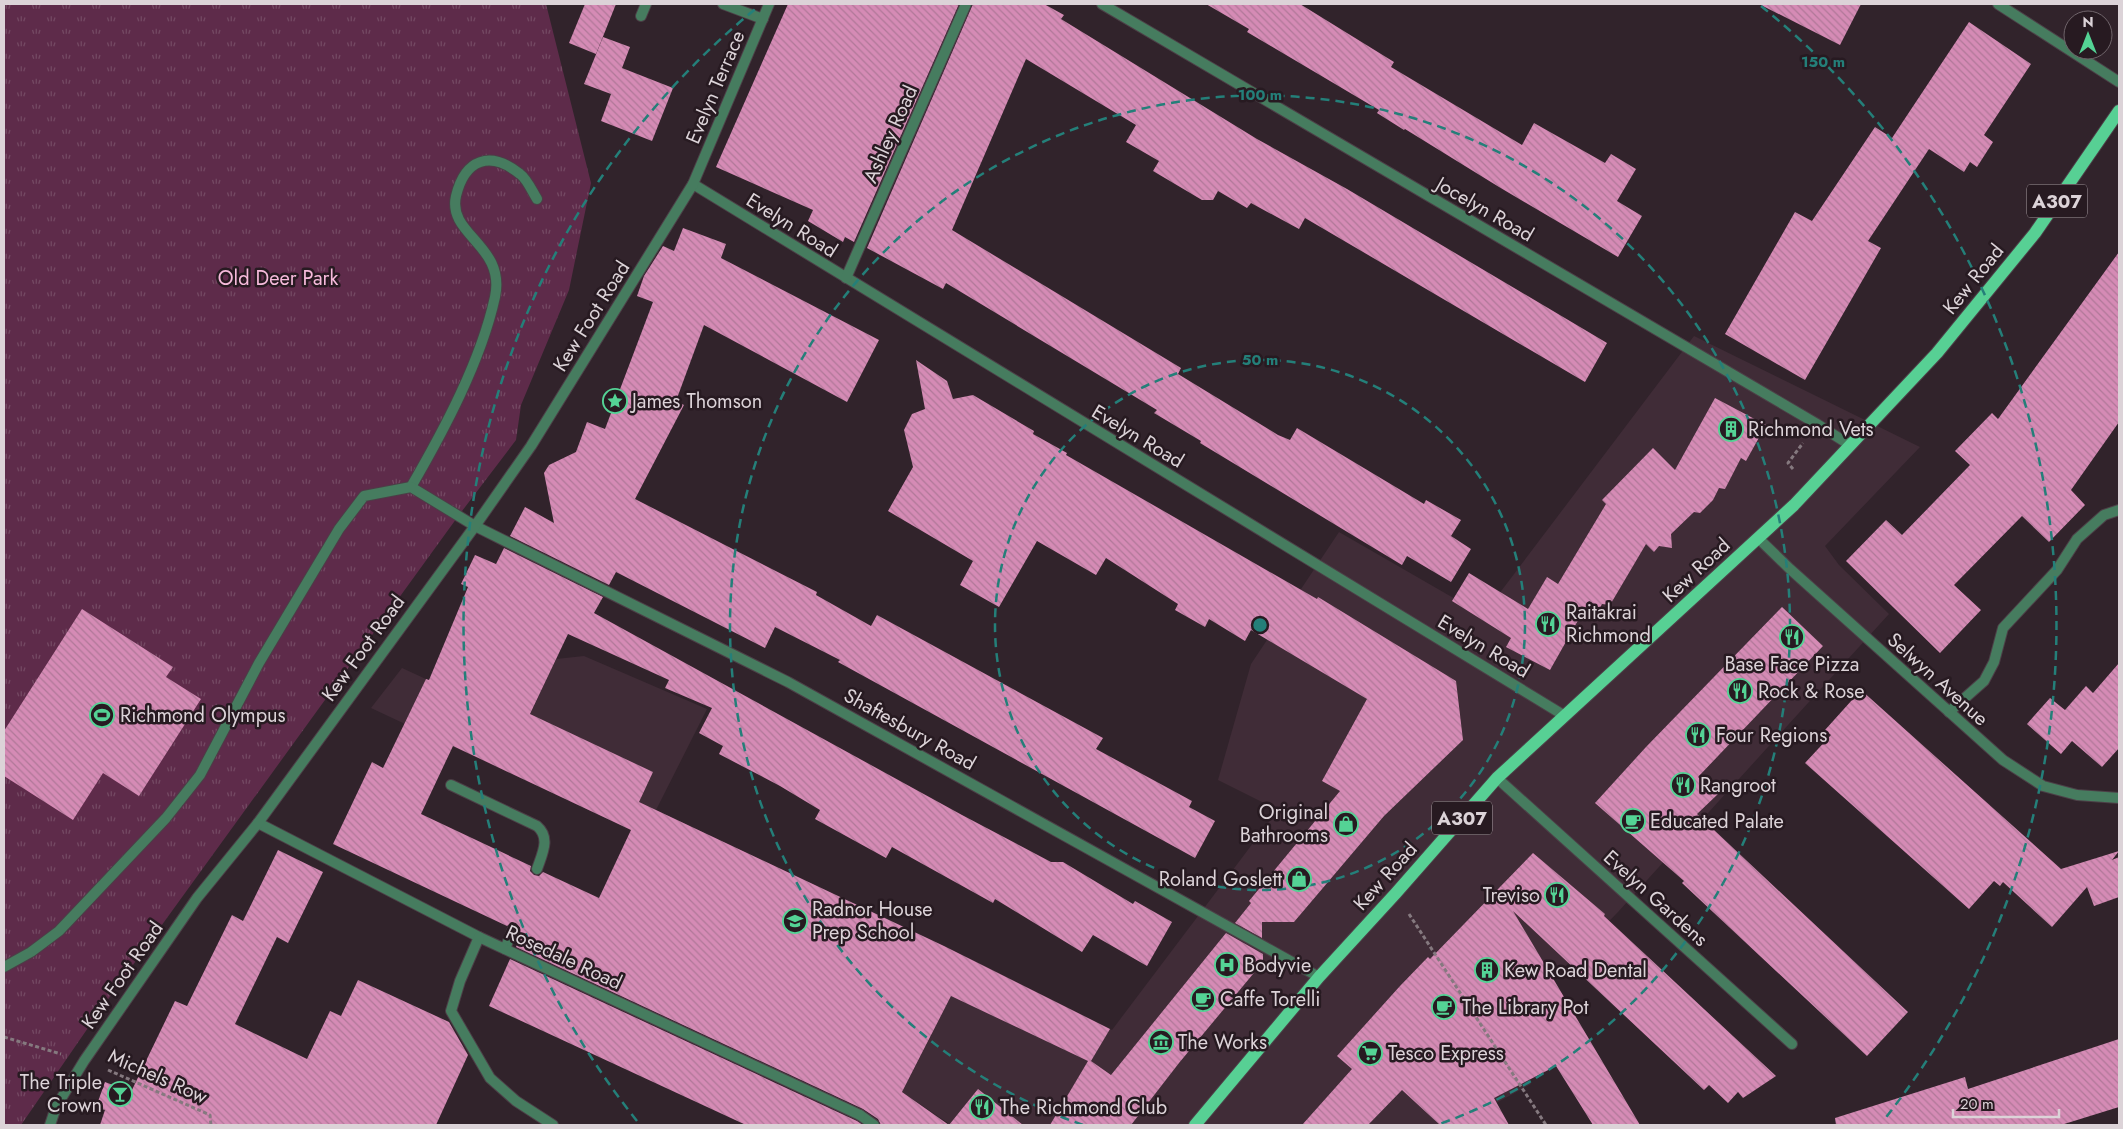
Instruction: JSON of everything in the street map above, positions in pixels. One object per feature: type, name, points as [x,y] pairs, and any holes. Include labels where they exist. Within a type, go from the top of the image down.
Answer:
[{"type":"main road","name":"Kew Road","points":[[1195,1125],[1319,977],[1396,894],[1497,778],[1812,488],[1937,353],[2030,240],[2119,111]]},
{"type":"street","points":[[641,16],[646,4]]},
{"type":"street","points":[[723,4],[763,19]]},
{"type":"street","name":"Evelyn Terrace","points":[[693,184],[769,4]]},
{"type":"street","name":"Ashley Road","points":[[846,278],[966,4]]},
{"type":"street","name":"Jocelyn Road","points":[[1102,4],[1850,445]]},
{"type":"street","points":[[1998,4],[2119,82]]},
{"type":"street","points":[[4,967],[31,952],[59,931],[166,818],[200,775],[259,663],[288,618],[339,529],[364,496],[411,487],[442,432],[480,347],[495,295],[495,270],[484,249],[464,228],[456,214],[456,196],[467,169],[478,162],[498,162],[521,175],[537,199]]},
{"type":"street","name":"Evelyn Road","points":[[693,184],[1565,716]]},
{"type":"street","name":"Kew Foot Road","points":[[50,1125],[56,1107],[84,1061],[197,898],[258,823],[475,526],[531,446],[693,184]]},
{"type":"street","name":"Shaftesbury Road","points":[[411,487],[475,526],[788,682],[1319,977]]},
{"type":"street","points":[[1949,712],[1984,681],[1994,662],[2003,628],[2061,565],[2077,539],[2104,515],[2119,510]]},
{"type":"street","name":"Selwyn Avenue","points":[[1758,538],[1790,570],[2003,760],[2043,786],[2077,796],[2119,798]]},
{"type":"street","name":"Evelyn Gardens","points":[[1497,778],[1792,1044]]},
{"type":"street","points":[[451,786],[541,830],[545,842],[537,869]]},
{"type":"street","name":"Rosedale Road","points":[[258,823],[505,949],[860,1115],[874,1125]]},
{"type":"street","points":[[505,949],[513,930]]},
{"type":"street","points":[[479,936],[460,981],[451,1011],[490,1078],[516,1101],[552,1125]]},
{"type":"path","points":[[1796,472],[1788,463],[1805,440]]},
{"type":"path","points":[[1396,894],[1546,1125]]},
{"type":"path","points":[[4,1037],[84,1061]]},
{"type":"path","name":"Michels Row","points":[[84,1061],[115,1072],[210,1115],[211,1125]]},
{"type":"shaded area","points":[[1694,336],[1920,447],[1825,546],[1839,565],[1889,614],[1618,912],[1515,1018],[1501,1028],[1531,1084],[1456,1125],[947,1125],[948,1123],[902,1092],[932,1034],[923,1026],[608,878],[631,830],[371,708],[402,668],[478,703],[529,717],[556,659],[584,656],[707,709],[656,810],[981,964],[1112,1030],[1278,810],[1218,780],[1251,664],[1339,532],[1483,615]]},
{"type":"green space","name":"Old Deer Park","points":[[4,4],[546,4],[591,183],[569,290],[521,405],[516,440],[459,515],[101,1009],[21,1125],[4,1125]]},
{"type":"building","points":[[585,4],[616,4],[596,54],[569,43]]},
{"type":"building","points":[[788,4],[959,4],[854,242],[845,237],[843,242],[808,221],[813,210],[716,167]]},
{"type":"building","points":[[973,4],[1044,4],[1064,15],[1061,19],[1257,139],[1347,189],[1607,343],[1585,382],[1305,218],[1299,229],[1251,203],[1247,208],[1218,191],[1213,200],[1202,200],[1153,171],[1159,161],[1126,142],[1136,125],[1026,59],[952,230],[1181,368],[1178,374],[1278,435],[1290,440],[1297,428],[1424,504],[1426,500],[1461,520],[1451,536],[1471,549],[1451,582],[1407,556],[1402,565],[1200,443],[1201,441],[1154,413],[1157,410],[946,283],[943,289],[867,248]]},
{"type":"building","points":[[1206,4],[1300,4],[1394,62],[1391,67],[1522,145],[1534,123],[1605,163],[1611,154],[1636,169],[1617,201],[1642,216],[1618,257],[1404,130],[1377,113],[1379,110],[1247,32],[1249,29]]},
{"type":"building","points":[[1759,4],[1861,4],[1840,45]]},
{"type":"building","points":[[1969,22],[2031,64],[1984,135],[1993,142],[1977,167],[1970,162],[1964,172],[1929,149],[1868,241],[1881,248],[1805,380],[1725,334],[1795,212],[1812,221],[1875,127],[1892,138]]},
{"type":"building","points":[[603,37],[630,47],[622,68],[673,88],[652,141],[601,121],[611,94],[584,84]]},
{"type":"building","points":[[683,228],[726,244],[721,258],[879,340],[847,402],[704,325],[676,401],[684,405],[635,499],[817,592],[816,595],[871,626],[877,615],[1103,738],[1096,749],[1192,801],[1189,807],[1215,821],[1195,858],[838,662],[840,660],[775,627],[765,648],[616,572],[609,585],[510,536],[525,507],[554,523],[544,473],[549,465],[576,452],[587,422],[605,429],[653,302],[637,296],[644,276],[663,246],[674,251]]},
{"type":"building","points":[[2119,252],[2119,422],[2071,490],[2085,505],[2049,542],[2022,516],[1954,585],[1981,610],[1940,653],[1846,561],[1886,520],[1902,535],[1970,465],[1955,451],[1992,413],[1998,419]]},
{"type":"building","points":[[916,360],[947,381],[953,399],[973,395],[1034,431],[1033,434],[1067,453],[1066,455],[1317,599],[1318,597],[1456,681],[1463,740],[1384,816],[1294,922],[1262,922],[1262,938],[1235,923],[1251,903],[1249,901],[1340,791],[1322,781],[1367,699],[1251,630],[1245,641],[1209,619],[1205,627],[1175,610],[1178,604],[1106,558],[1096,575],[1037,541],[999,607],[960,585],[973,561],[888,511],[913,467],[904,430],[912,414],[925,409]]},
{"type":"building","points":[[1715,398],[1766,425],[1746,461],[1741,458],[1725,489],[1719,488],[1713,500],[1700,513],[1694,512],[1671,534],[1672,548],[1659,546],[1654,552],[1646,544],[1610,605],[1602,604],[1600,608],[1589,601],[1550,670],[1506,647],[1511,638],[1452,601],[1469,573],[1528,609],[1547,577],[1558,584],[1606,504],[1602,500],[1653,448],[1675,470]]},
{"type":"building","points":[[504,548],[603,597],[594,613],[962,815],[1051,862],[1063,862],[1133,904],[1135,901],[1172,922],[1147,966],[1093,935],[1082,952],[995,899],[993,903],[892,847],[886,858],[815,819],[820,810],[780,786],[719,754],[723,746],[699,733],[712,708],[665,688],[669,680],[568,634],[530,714],[653,772],[639,802],[944,946],[1110,1029],[1091,1061],[1111,1075],[1226,933],[1263,954],[1263,962],[1179,1063],[1131,1125],[1050,1125],[1088,1061],[951,996],[902,1092],[949,1125],[881,1125],[878,1119],[863,1109],[516,947],[522,933],[519,932],[520,928],[516,923],[512,922],[507,926],[333,844],[372,762],[383,768],[426,679],[429,680],[468,587],[461,584],[475,555],[496,564]],"holes":[[[453,746],[631,830],[599,898],[543,872],[539,876],[534,875],[530,871],[531,866],[421,814]]]},
{"type":"building","points":[[1782,607],[1823,646],[1698,777],[1718,794],[1697,814],[1908,1012],[1867,1056],[1682,883],[1684,881],[1595,803],[1646,747]]},
{"type":"building","name":"Richmond Olympus","points":[[82,609],[173,667],[166,677],[201,699],[139,796],[103,773],[73,820],[4,776],[4,731]]},
{"type":"building","points":[[2119,663],[2119,748],[2102,767],[2072,741],[2061,754],[2027,724],[2050,698],[2065,710],[2086,686],[2093,693]]},
{"type":"building","points":[[1861,690],[2061,869],[2119,851],[2112,860],[2119,857],[2119,897],[2094,906],[2087,887],[2052,927],[2003,882],[2000,886],[1994,881],[1969,909],[1805,763],[1831,735],[1825,730]]},
{"type":"building","points":[[278,850],[323,872],[288,943],[277,937],[235,1024],[307,1059],[330,1011],[341,1016],[358,980],[449,1022],[468,1055],[436,1125],[100,1125],[105,1110],[96,1107],[105,1082],[131,1092],[175,1001],[187,1006],[232,915],[243,921]]},
{"type":"building","points":[[1533,853],[1605,914],[1604,916],[1776,1076],[1743,1098],[1738,1092],[1728,1103],[1709,1085],[1704,1090],[1513,911],[1640,1125],[1593,1125],[1556,1066],[1494,1098],[1509,1125],[1440,1125],[1402,1090],[1368,1125],[1302,1125],[1352,1069],[1337,1056],[1428,957],[1430,959]]},
{"type":"building","points":[[510,959],[863,1125],[746,1125],[489,1006]]},
{"type":"building","points":[[2119,1039],[2119,1107],[2061,1125],[1836,1125],[1835,1118],[1965,1077],[1968,1089]]},
{"type":"building","name":"The Richmond Club","points":[[978,1089],[1023,1125],[949,1125]]},
{"type":"place","name":"James Thomson","points":[[615,401]]},
{"type":"place","name":"Richmond Vets","points":[[1731,429]]},
{"type":"place","name":"Raitakrai Richmond","points":[[1548,624]]},
{"type":"place","name":"Base Face Pizza","points":[[1792,637]]},
{"type":"place","name":"Rock & Rose","points":[[1740,691]]},
{"type":"place","name":"Richmond Olympus","points":[[102,715]]},
{"type":"place","name":"Four Regions","points":[[1698,735]]},
{"type":"place","name":"Rangroot","points":[[1683,785]]},
{"type":"place","name":"Educated Palate","points":[[1633,821]]},
{"type":"place","name":"Original Bathrooms","points":[[1346,824]]},
{"type":"place","name":"Roland Goslett","points":[[1299,879]]},
{"type":"place","name":"Treviso","points":[[1557,895]]},
{"type":"place","name":"Radnor House Prep School","points":[[795,921]]},
{"type":"place","name":"Bodyvie","points":[[1227,965]]},
{"type":"place","name":"Kew Road Dental","points":[[1487,970]]},
{"type":"place","name":"Caffe Torelli","points":[[1203,999]]},
{"type":"place","name":"The Library Pot","points":[[1444,1007]]},
{"type":"place","name":"The Works","points":[[1161,1042]]},
{"type":"place","name":"Tesco Express","points":[[1370,1053]]},
{"type":"place","name":"The Triple Crown","points":[[120,1094]]},
{"type":"place","name":"The Richmond Club","points":[[982,1107]]}]
